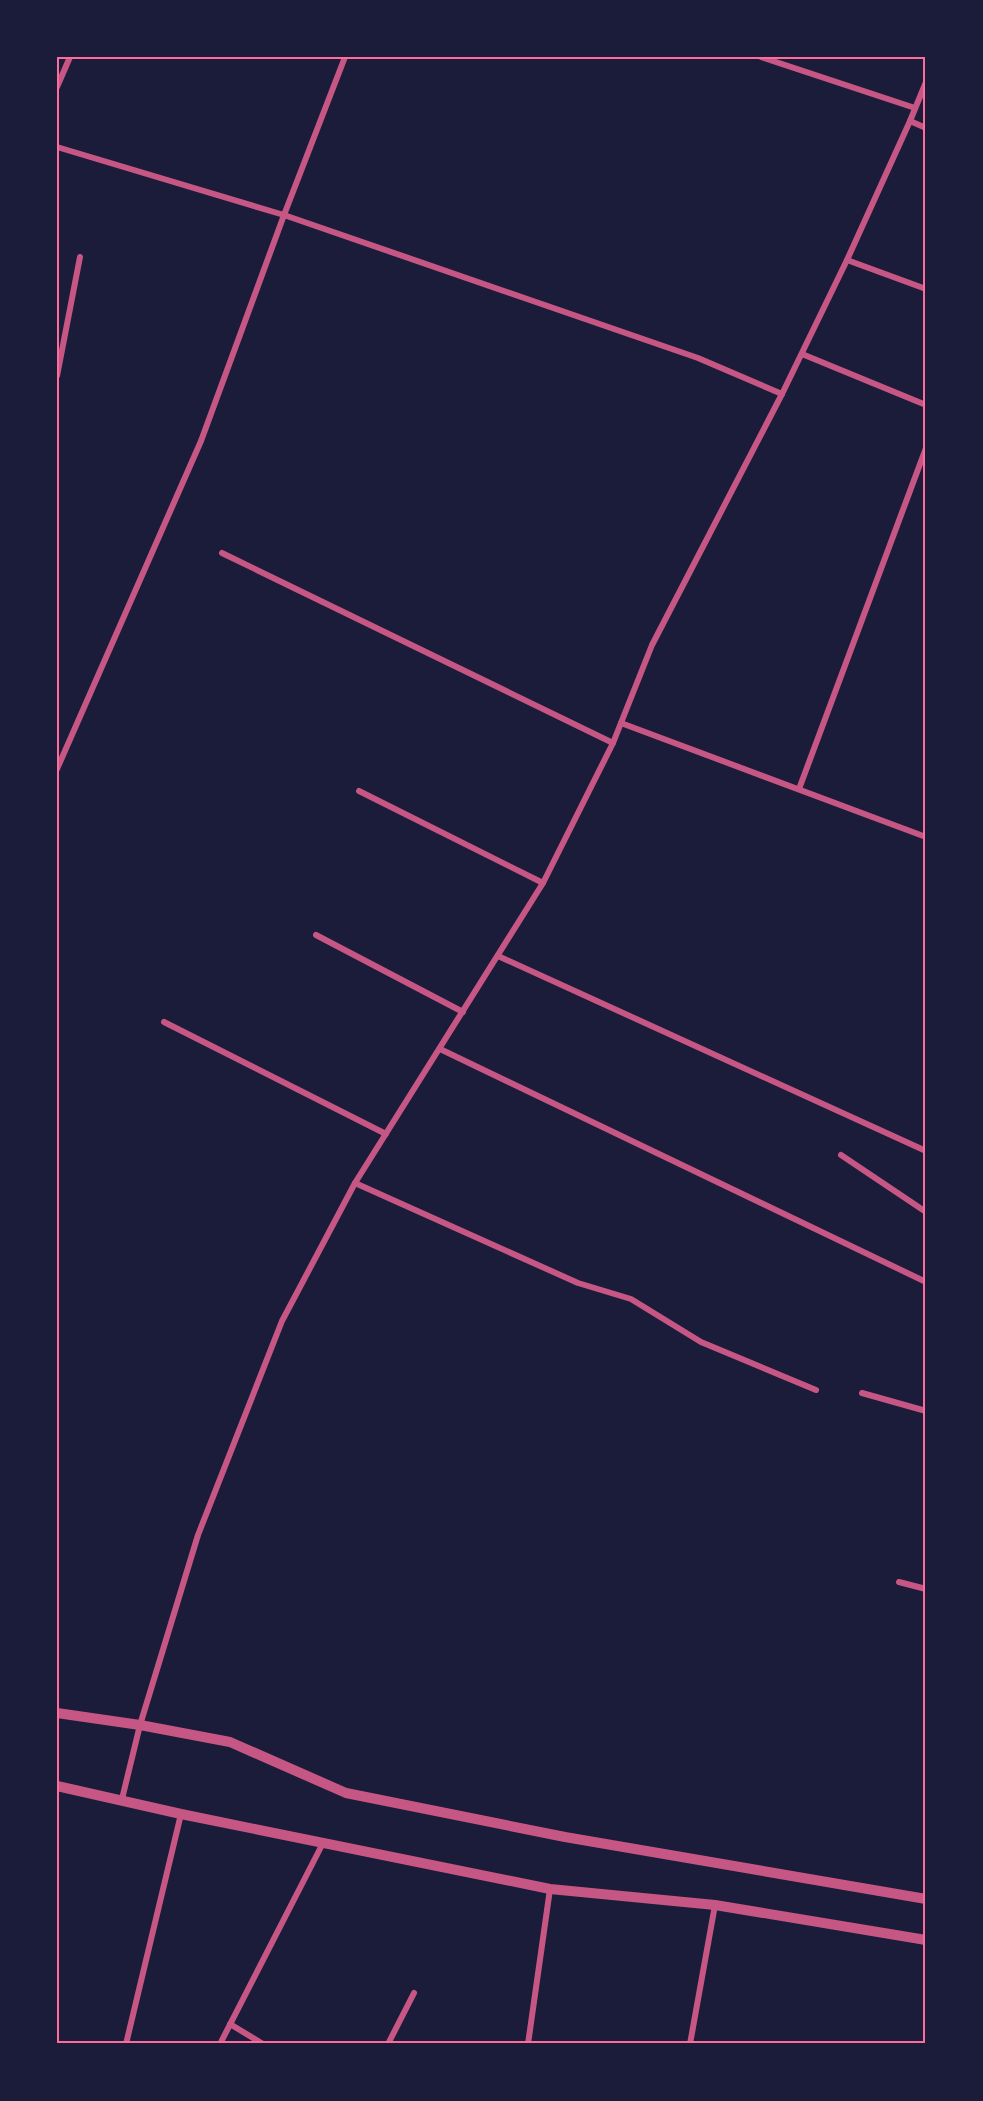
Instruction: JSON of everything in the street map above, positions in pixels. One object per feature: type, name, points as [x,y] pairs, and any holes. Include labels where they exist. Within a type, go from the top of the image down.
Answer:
[{"type":"street","points":[[57,87],[70,57]]},
{"type":"street","points":[[57,769],[201,441],[345,57]]},
{"type":"street","points":[[761,57],[915,108]]},
{"type":"street","points":[[122,1800],[140,1725],[198,1535],[282,1321],[356,1183],[543,883],[613,743],[652,645],[782,394],[847,260],[926,82]]},
{"type":"street","points":[[910,121],[926,128]]},
{"type":"street","points":[[57,147],[284,215],[698,358],[782,394]]},
{"type":"street","points":[[57,376],[80,257]]},
{"type":"street","points":[[847,260],[926,289]]},
{"type":"street","points":[[802,354],[926,405]]},
{"type":"street","points":[[799,789],[926,448]]},
{"type":"street","points":[[222,553],[613,743]]},
{"type":"street","points":[[621,723],[926,837]]},
{"type":"street","points":[[358,791],[543,883]]},
{"type":"street","points":[[316,935],[464,1011]]},
{"type":"street","points":[[498,956],[926,1151]]},
{"type":"street","points":[[164,1022],[386,1134]]},
{"type":"street","points":[[440,1050],[926,1282]]},
{"type":"street","points":[[841,1155],[926,1212]]},
{"type":"street","points":[[356,1183],[578,1283],[631,1299],[701,1342],[816,1390]]},
{"type":"street","points":[[862,1394],[926,1411]]},
{"type":"street","points":[[899,1582],[926,1589]]},
{"type":"street","points":[[57,1713],[140,1725],[230,1742],[346,1793],[565,1837],[926,1899]]},
{"type":"street","points":[[57,1786],[181,1814],[550,1889],[715,1905],[926,1940]]},
{"type":"street","points":[[126,2044],[181,1814]]},
{"type":"street","points":[[220,2044],[323,1843]]},
{"type":"street","points":[[528,2044],[550,1889]]},
{"type":"street","points":[[690,2044],[715,1905]]},
{"type":"street","points":[[388,2044],[414,1993]]},
{"type":"street","points":[[231,2024],[263,2044]]}]
